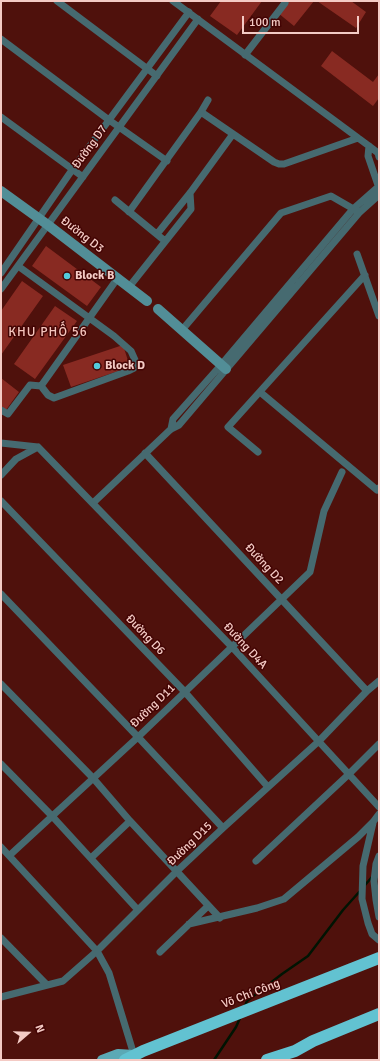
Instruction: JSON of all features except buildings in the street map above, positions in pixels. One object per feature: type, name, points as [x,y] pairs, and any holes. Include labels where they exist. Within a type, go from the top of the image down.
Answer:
[{"type":"highway","name":"Võ Chí Công","points":[[130,1057],[379,958]]},
{"type":"highway","points":[[267,1060],[295,1051],[314,1041],[379,1014]]},
{"type":"main road","points":[[295,1051],[314,1046],[379,1020]]},
{"type":"main road","name":"Võ Chí Công","points":[[102,1060],[118,1054],[130,1057]]},
{"type":"street","points":[[57,1],[157,76]]},
{"type":"street","points":[[173,1],[369,146],[378,153],[379,157]]},
{"type":"street","points":[[245,55],[285,3]]},
{"type":"street","name":"Đường D7","points":[[1,273],[72,170],[189,12]]},
{"type":"street","name":"Đường D7","points":[[1,289],[198,19]]},
{"type":"street","points":[[1,39],[109,120],[167,161]]},
{"type":"street","points":[[130,212],[202,112],[208,100]]},
{"type":"street","points":[[202,112],[279,164],[284,164],[358,138]]},
{"type":"street","points":[[1,117],[83,177]]},
{"type":"street","points":[[156,234],[190,193],[233,134]]},
{"type":"street","points":[[93,503],[171,429],[179,425],[224,367],[356,211],[379,187],[368,156],[369,146]]},
{"type":"street","name":"Đường D3","points":[[1,191],[147,301]]},
{"type":"street","points":[[129,287],[191,209],[190,193]]},
{"type":"street","points":[[356,211],[379,195]]},
{"type":"street","points":[[182,330],[281,213],[331,196],[356,211]]},
{"type":"street","points":[[115,200],[166,241]]},
{"type":"street","points":[[357,254],[379,316]]},
{"type":"street","points":[[1,410],[8,414],[30,384],[41,386],[48,395],[54,398],[128,371],[134,368],[135,360],[131,351],[90,318],[18,266]]},
{"type":"street","points":[[258,452],[228,427],[365,275]]},
{"type":"street","points":[[41,386],[117,279]]},
{"type":"street","points":[[158,309],[224,367]]},
{"type":"street","points":[[260,392],[377,490],[379,488]]},
{"type":"street","points":[[1,443],[38,447]]},
{"type":"street","points":[[1,475],[16,459],[38,447]]},
{"type":"street","name":"Đường D4A","points":[[38,447],[232,647],[379,807]]},
{"type":"street","name":"Đường D2","points":[[144,454],[282,599],[366,691]]},
{"type":"street","name":"Đường D11","points":[[10,856],[310,572],[324,511],[342,472]]},
{"type":"street","name":"Đường D6","points":[[1,501],[184,691],[268,787]]},
{"type":"street","points":[[1,594],[138,736],[223,828]]},
{"type":"street","name":"Đường D15","points":[[1,996],[63,981],[97,951],[176,872],[319,741],[366,691],[379,681]]},
{"type":"street","points":[[1,684],[93,778],[176,872],[220,918]]},
{"type":"street","points":[[256,861],[379,744]]},
{"type":"street","points":[[1,764],[52,816],[138,910]]},
{"type":"street","points":[[189,924],[220,918],[284,899],[373,822],[379,814]]},
{"type":"street","points":[[90,858],[130,821]]},
{"type":"street","points":[[373,822],[363,866],[362,899],[372,934],[379,940]]},
{"type":"street","points":[[1,847],[97,951],[109,972],[130,1057]]},
{"type":"street","points":[[368,923],[379,918],[374,881],[376,864],[379,856]]},
{"type":"street","points":[[160,952],[208,906]]},
{"type":"street","points":[[1,938],[46,984]]},
{"type":"waterway","points":[[365,885],[372,877]]},
{"type":"waterway","points":[[245,1006],[247,1001],[308,956],[343,910],[360,891]]},
{"type":"waterway","points":[[214,1060],[236,1027],[240,1018]]},
{"type":"place","name":"Block B","points":[[67,276]]},
{"type":"place","name":"Block D","points":[[97,366]]},
{"type":"district","name":"KHU PHỐ 56","points":[[48,333]]}]
